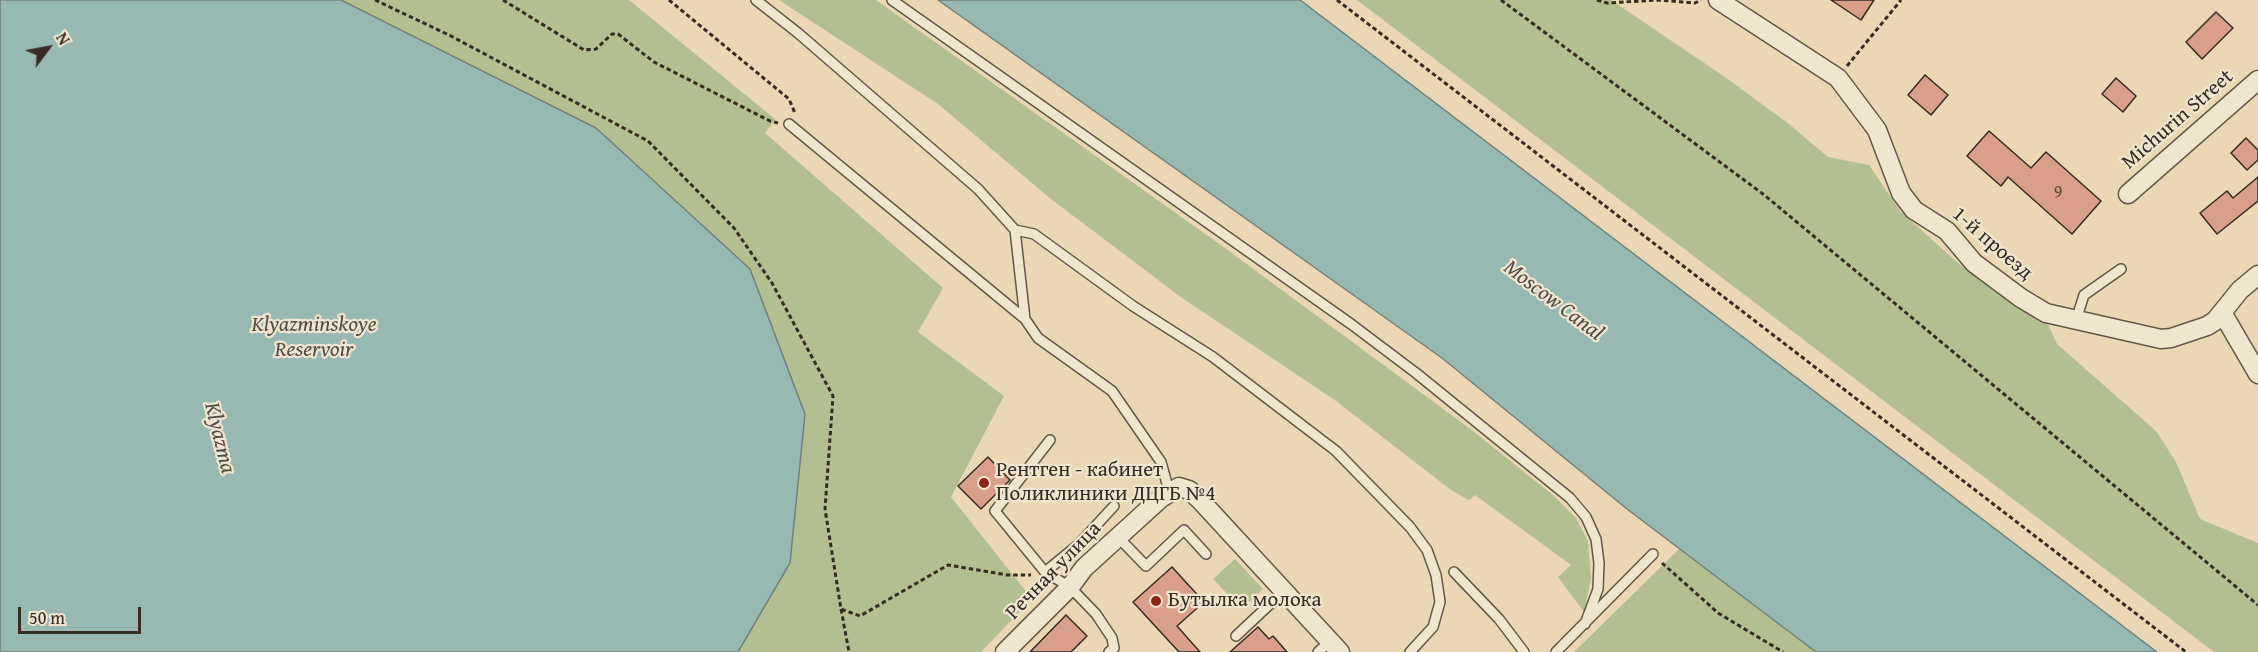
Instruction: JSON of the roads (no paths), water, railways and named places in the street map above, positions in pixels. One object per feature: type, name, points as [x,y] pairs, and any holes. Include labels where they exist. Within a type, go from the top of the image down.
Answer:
[{"type":"street","name":"1-й проезд","points":[[1718,0],[1838,78],[1876,130],[1901,193],[1914,210],[1947,231],[1974,263],[2021,298],[2046,313],[2161,339],[2178,337],[2207,326],[2223,314]]},
{"type":"street","name":"Michurin Street","points":[[2128,194],[2258,80]]},
{"type":"street","points":[[2258,275],[2240,290],[2223,314],[2258,374]]},
{"type":"street","points":[[1169,491],[1179,487],[1189,490],[1284,591],[1330,648]]},
{"type":"street","name":"Речная улица","points":[[1005,652],[1070,587],[1084,568],[1169,491]]},
{"type":"lane","points":[[756,0],[798,33],[978,189],[1015,230],[1026,319]]},
{"type":"lane","points":[[892,0],[1351,324],[1416,373],[1563,492],[1586,517],[1596,539],[1599,563],[1598,589],[1586,624]]},
{"type":"lane","points":[[789,124],[1026,319],[1038,338],[1112,391],[1161,462],[1169,491]]},
{"type":"lane","points":[[1015,230],[1034,234],[1133,306],[1213,357],[1336,451],[1410,527],[1427,550],[1440,602],[1433,627],[1410,652]]},
{"type":"lane","points":[[2076,320],[2084,295],[2121,269]]},
{"type":"lane","points":[[1050,440],[995,511],[1045,572],[1070,587],[1107,627],[1113,651]]},
{"type":"lane","points":[[1045,572],[1078,545],[1114,506]]},
{"type":"lane","points":[[1118,537],[1146,566],[1184,530],[1206,554]]},
{"type":"lane","points":[[1556,652],[1653,554]]},
{"type":"lane","points":[[1454,572],[1499,619],[1524,652]]},
{"type":"lane","points":[[1236,636],[1284,591]]},
{"type":"water","name":"Klyazminskoye Reservoir","points":[[0,0],[341,0],[596,128],[750,269],[805,414],[790,563],[738,652],[0,652]]},
{"type":"water","name":"Moscow Canal","points":[[938,0],[1300,0],[2157,652],[1816,652],[1627,509],[1442,358]]},
{"type":"place","name":"Рентген - кабинет Поликлиники ДЦГБ №4","points":[[984,483]]},
{"type":"place","name":"Бутылка молока","points":[[1156,601]]},
{"type":"water label","name":"Klyazma","points":[[219,438]]}]
